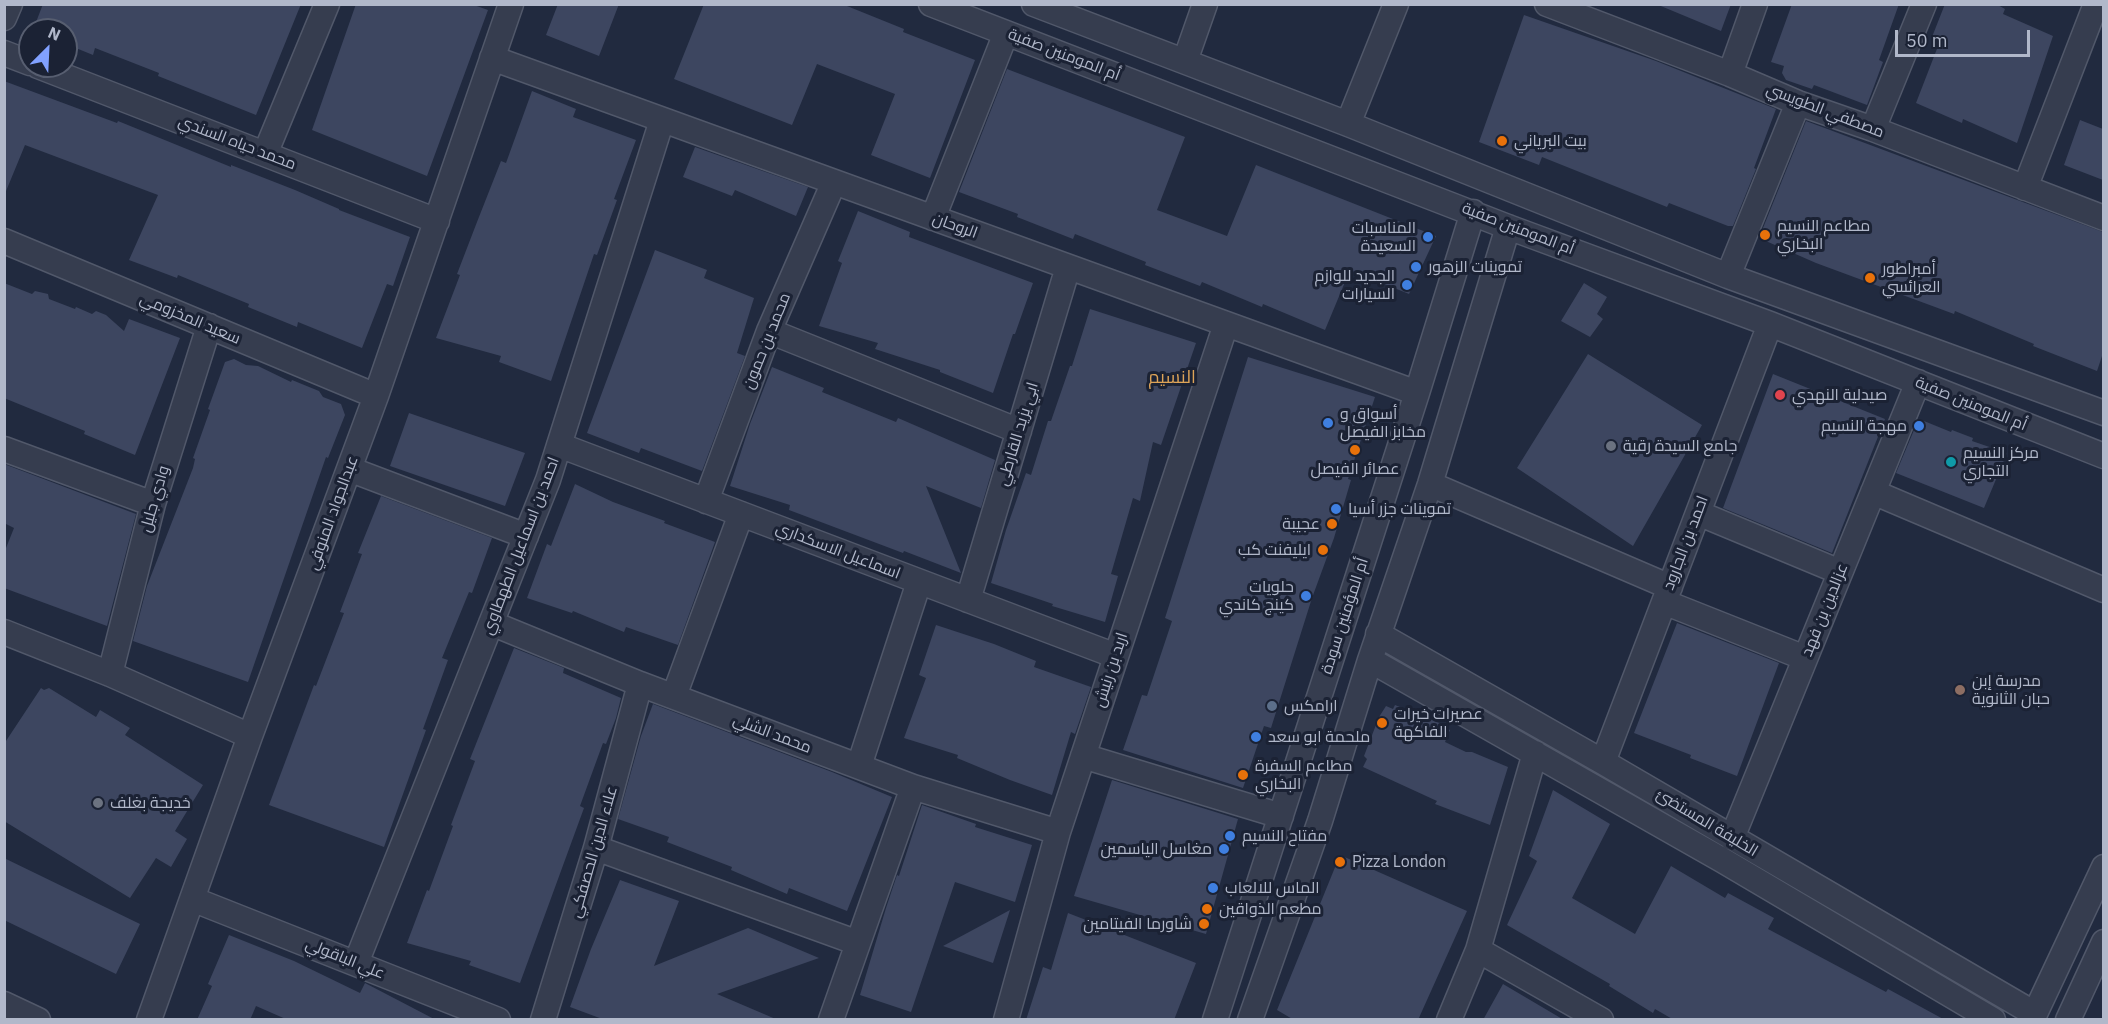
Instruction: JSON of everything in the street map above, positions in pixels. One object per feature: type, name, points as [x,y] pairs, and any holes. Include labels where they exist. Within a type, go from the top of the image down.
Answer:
[{"type":"street","points":[[4,18],[10,4]]},
{"type":"street","points":[[265,154],[327,4]]},
{"type":"street","name":"عبدالجواد المنوفي","points":[[148,1020],[376,396],[511,4]]},
{"type":"street","name":"أم المومنين صفية","points":[[931,4],[1508,227],[1770,324],[2103,456]]},
{"type":"street","name":"أم المومنين صفية","points":[[1034,4],[1348,124],[1728,276],[2103,413]]},
{"type":"street","points":[[1185,61],[1205,4]]},
{"type":"street","points":[[1348,124],[1396,4]]},
{"type":"street","name":"مصطفي الطويسي","points":[[1547,4],[1586,11],[1798,103],[1873,129],[2103,218]]},
{"type":"street","points":[[1730,74],[1755,4]]},
{"type":"street","points":[[1873,129],[1924,4]]},
{"type":"street","points":[[2025,188],[2096,4]]},
{"type":"street","points":[[933,218],[1006,33]]},
{"type":"street","name":"الروحان","points":[[492,58],[1417,393]]},
{"type":"street","name":"محمد حياه السندي","points":[[69,78],[437,221]]},
{"type":"street","points":[[1728,276],[1798,103]]},
{"type":"street","name":"احمد بن اسماعيل الطهطاوي","points":[[356,963],[526,536],[559,445],[662,120]]},
{"type":"street","name":"محمد بن حمون","points":[[706,501],[769,331],[834,182]]},
{"type":"street","name":"أم المؤمنين سودة","points":[[1215,1020],[1473,212]]},
{"type":"street","points":[[1250,1020],[1320,821],[1378,634],[1430,484],[1508,227]]},
{"type":"street","name":"سعيد المخزومي","points":[[4,241],[376,396]]},
{"type":"street","name":"ابي يزيد القارطي","points":[[968,600],[1068,267]]},
{"type":"street","name":"اربد بن رنيش","points":[[1006,1020],[1058,831],[1226,324]]},
{"type":"street","name":"احمد بن الجارود","points":[[1603,762],[1770,324]]},
{"type":"street","name":"وادي جليل","points":[[110,674],[153,504],[209,326]]},
{"type":"street","points":[[769,331],[1019,431]]},
{"type":"street","name":"عزالدين بن فهد","points":[[1732,838],[1918,382]]},
{"type":"street","name":"اسماعيل الاسكداري","points":[[559,445],[1116,656]]},
{"type":"street","points":[[4,449],[153,504]]},
{"type":"street","points":[[349,469],[526,536]]},
{"type":"street","points":[[1430,484],[1805,658]]},
{"type":"street","points":[[1873,492],[2103,590]]},
{"type":"street","points":[[1698,513],[1840,572]]},
{"type":"street","points":[[674,696],[741,514]]},
{"type":"street","points":[[859,766],[919,582]]},
{"type":"street","name":"محمد الشلي","points":[[491,623],[640,684],[913,787],[1058,831]]},
{"type":"street","points":[[4,632],[110,674],[250,736]]},
{"type":"street","name":"الخليفة المستضئ","points":[[1378,634],[1603,762],[2033,1017]]},
{"type":"street","name":"الخليفة المستضئ","points":[[1370,660],[1722,860],[1993,1020]]},
{"type":"street","name":"علاء الدين الحصفكي","points":[[543,1020],[597,849],[640,684]]},
{"type":"street","points":[[1449,1020],[1478,950],[1535,753]]},
{"type":"street","points":[[1083,756],[1281,816]]},
{"type":"street","points":[[831,1020],[913,787]]},
{"type":"street","points":[[597,849],[858,943]]},
{"type":"street","points":[[2033,1017],[2103,867]]},
{"type":"street","name":"علي الباقولي","points":[[192,898],[498,1020]]},
{"type":"street","points":[[2068,1020],[2103,942]]},
{"type":"street","points":[[1478,950],[1601,1020]]},
{"type":"street","points":[[4,1004],[38,1020]]},
{"type":"building","points":[[43,4],[301,4],[256,115],[95,48],[93,55],[78,49],[78,18],[38,18]]},
{"type":"building","points":[[356,4],[471,4],[488,10],[427,176],[312,130]]},
{"type":"building","points":[[558,4],[619,4],[599,56],[546,35]]},
{"type":"building","points":[[704,4],[842,4],[904,29],[903,32],[975,60],[930,178],[871,155],[895,94],[817,64],[792,125],[674,79]]},
{"type":"building","points":[[1656,4],[1731,4],[1721,31]]},
{"type":"building","points":[[1792,4],[1899,4],[1879,60],[1883,62],[1867,105],[1814,85],[1812,89],[1786,80],[1782,73],[1784,66],[1771,62]]},
{"type":"building","points":[[1945,4],[1996,4],[2005,9],[2003,14],[2053,36],[2017,143],[1963,119],[1962,123],[1916,103],[1940,41],[1932,37]]},
{"type":"building","points":[[1524,15],[1656,61],[1776,109],[1754,168],[1756,169],[1733,226],[1669,203],[1667,207],[1542,157],[1539,165],[1479,142]]},
{"type":"building","points":[[1007,69],[1185,137],[1157,210],[1227,236],[1256,165],[1436,236],[1409,294],[1350,270],[1325,330],[1263,304],[1262,307],[1202,282],[1200,286],[1145,265],[1146,262],[1075,234],[1073,239],[1017,217],[1018,214],[959,192]]},
{"type":"building","points":[[4,81],[117,123],[118,121],[410,237],[393,286],[387,284],[362,348],[298,322],[297,327],[248,307],[249,304],[178,275],[177,278],[129,260],[158,195],[25,145],[4,196]]},
{"type":"building","points":[[532,91],[576,109],[573,117],[636,140],[614,199],[617,200],[597,255],[594,254],[551,381],[499,362],[501,356],[436,338],[477,222],[501,161],[506,163]]},
{"type":"building","points":[[2080,120],[2103,129],[2103,180],[2064,165]]},
{"type":"building","points":[[1806,121],[2103,232],[2103,353],[2097,371],[2033,346],[2034,344],[1955,311],[1954,314],[1816,263],[1759,238]]},
{"type":"building","points":[[695,147],[808,187],[796,216],[735,190],[732,196],[683,177]]},
{"type":"building","points":[[858,211],[910,232],[909,237],[1033,283],[993,393],[940,372],[940,370],[875,349],[878,343],[819,326],[842,263],[838,261]]},
{"type":"building","points":[[655,250],[707,270],[704,278],[754,298],[737,353],[745,356],[702,471],[641,448],[639,453],[587,433]]},
{"type":"building","points":[[4,283],[32,294],[35,291],[48,294],[49,299],[75,309],[76,307],[92,314],[96,311],[106,315],[124,331],[129,319],[180,338],[135,455],[84,434],[85,431],[4,398]]},
{"type":"building","points":[[1584,283],[1607,297],[1597,314],[1603,319],[1590,337],[1561,321]]},
{"type":"building","points":[[1090,309],[1196,343],[1161,445],[1153,442],[1140,501],[1133,498],[1111,574],[1118,576],[1105,622],[1052,606],[1053,604],[991,583],[1026,473],[1031,475],[1048,421],[1051,421],[1070,366],[1072,366]]},
{"type":"building","name":"جامع السيدة رقية","points":[[1588,354],[1702,425],[1633,546],[1517,468]]},
{"type":"building","points":[[1248,357],[1375,397],[1348,479],[1351,480],[1334,538],[1312,598],[1271,728],[1264,726],[1243,788],[1123,750],[1142,695],[1147,696],[1172,621],[1165,618]]},
{"type":"building","points":[[234,359],[246,365],[258,366],[291,382],[292,380],[319,391],[323,397],[341,404],[345,415],[328,458],[326,457],[248,682],[133,641],[147,586],[193,468],[195,459],[193,458],[210,410],[208,409],[225,362]]},
{"type":"building","points":[[772,367],[824,388],[822,392],[896,422],[898,418],[995,460],[981,508],[926,486],[961,573],[789,510],[790,505],[730,486]]},
{"type":"building","points":[[1773,374],[1885,419],[1832,553],[1723,508]]},
{"type":"building","points":[[409,413],[525,453],[505,506],[390,466]]},
{"type":"building","name":"مركز النسيم التجاري","points":[[1924,421],[2007,453],[1984,508],[1896,473],[1917,423]]},
{"type":"building","points":[[4,464],[136,514],[107,626],[4,588],[4,553],[14,528],[4,523]]},
{"type":"building","points":[[575,484],[613,502],[715,542],[678,645],[626,627],[624,632],[573,611],[572,613],[527,598],[547,544],[551,546]]},
{"type":"building","points":[[381,496],[492,538],[472,593],[469,592],[442,658],[448,660],[423,729],[426,730],[384,847],[269,805],[344,613],[340,612],[362,554],[358,553]]},
{"type":"building","points":[[1677,623],[1779,663],[1737,776],[1634,733]]},
{"type":"building","points":[[936,625],[994,644],[1036,661],[1034,667],[1091,687],[1075,734],[1071,732],[1052,795],[957,758],[958,755],[904,738],[926,678],[919,675]]},
{"type":"building","points":[[514,648],[564,668],[563,673],[621,698],[616,718],[606,744],[603,743],[580,806],[584,808],[520,983],[469,965],[471,961],[407,943],[453,826],[451,825],[475,761],[470,759]]},
{"type":"building","name":"خديجة بغلف","points":[[41,688],[44,690],[49,688],[96,717],[100,710],[130,728],[125,735],[203,785],[175,831],[187,839],[171,867],[156,858],[130,898],[4,821],[4,744]]},
{"type":"building","points":[[653,704],[892,797],[847,911],[789,888],[787,894],[731,870],[732,867],[667,842],[669,837],[618,819],[641,736]]},
{"type":"building","points":[[1395,705],[1444,725],[1450,730],[1445,742],[1508,767],[1490,825],[1435,804],[1437,801],[1363,767],[1367,759],[1364,756],[1379,717],[1386,706],[1393,709]]},
{"type":"building","points":[[1112,780],[1238,819],[1206,934],[1074,896]]},
{"type":"building","points":[[1553,790],[1610,824],[1572,898],[1635,934],[1671,866],[1725,898],[1728,893],[1774,918],[1768,929],[1886,992],[1888,989],[1945,1020],[1674,1020],[1655,1009],[1653,1013],[1609,986],[1610,984],[1507,925],[1537,861],[1529,856]]},
{"type":"building","points":[[922,805],[976,824],[975,827],[1032,845],[1015,902],[955,882],[911,1012],[860,995],[886,908]]},
{"type":"building","points":[[1340,855],[1467,911],[1418,1020],[1294,1020],[1277,1010]]},
{"type":"building","points":[[4,858],[140,924],[116,974],[4,920]]},
{"type":"building","points":[[620,880],[679,901],[654,966],[748,928],[819,958],[717,994],[778,1020],[605,1020],[570,1007]]},
{"type":"building","points":[[1010,910],[993,963],[943,946]]},
{"type":"building","points":[[1068,913],[1196,963],[1174,1020],[1026,1020],[1043,967],[1051,970]]},
{"type":"building","points":[[229,935],[294,961],[360,993],[365,983],[436,1020],[288,1020],[256,1006],[250,1020],[197,1020],[212,986],[208,984]]},
{"type":"building","points":[[1503,984],[1564,1020],[1483,1020]]},
{"type":"place","name":"بيت البرياني","points":[[1502,141]]},
{"type":"place","name":"مطاعم النسيم البخاري","points":[[1765,235]]},
{"type":"place","name":"المناسبات السعيدة","points":[[1428,237]]},
{"type":"place","name":"تموينات الزهور","points":[[1416,267]]},
{"type":"place","name":"أمبراطور العرائسي","points":[[1870,278]]},
{"type":"place","name":"الجديد للوازم السيارات","points":[[1407,285]]},
{"type":"place","name":"صيدلية النهدي","points":[[1780,395]]},
{"type":"place","name":"أسواق و مخابز الفيصل","points":[[1328,423]]},
{"type":"place","name":"مهجة النسيم","points":[[1919,426]]},
{"type":"place","name":"جامع السيدة رقية","points":[[1611,446]]},
{"type":"place","name":"عصائر الفيصل","points":[[1355,450]]},
{"type":"place","name":"مركز النسيم التجاري","points":[[1951,462]]},
{"type":"place","name":"تموينات جزر أسيا","points":[[1336,509]]},
{"type":"place","name":"عجيبة","points":[[1332,524]]},
{"type":"place","name":"ايليفنت كب","points":[[1323,550]]},
{"type":"place","name":"حلويات كينج كاندي","points":[[1306,596]]},
{"type":"place","name":"مدرسة إبن حبان الثانوية","points":[[1960,690]]},
{"type":"place","name":"ارامكس","points":[[1272,706]]},
{"type":"place","name":"عصيرات خيرات الفاكهة","points":[[1382,723]]},
{"type":"place","name":"ملحمة ابو سعد","points":[[1256,737]]},
{"type":"place","name":"مطاعم السفرة البخاري","points":[[1243,775]]},
{"type":"place","name":"خديجة بغلف","points":[[98,803]]},
{"type":"place","name":"مفتاح النسيم","points":[[1230,836]]},
{"type":"place","name":"مغاسل الياسمين","points":[[1224,849]]},
{"type":"place","name":"Pizza London","points":[[1340,862]]},
{"type":"place","name":"الماس للالعاب","points":[[1213,888]]},
{"type":"place","name":"مطعم الذواقين","points":[[1207,909]]},
{"type":"place","name":"شاورما الفيتامين","points":[[1204,924]]},
{"type":"district","name":"النسيم","points":[[1172,378]]}]
